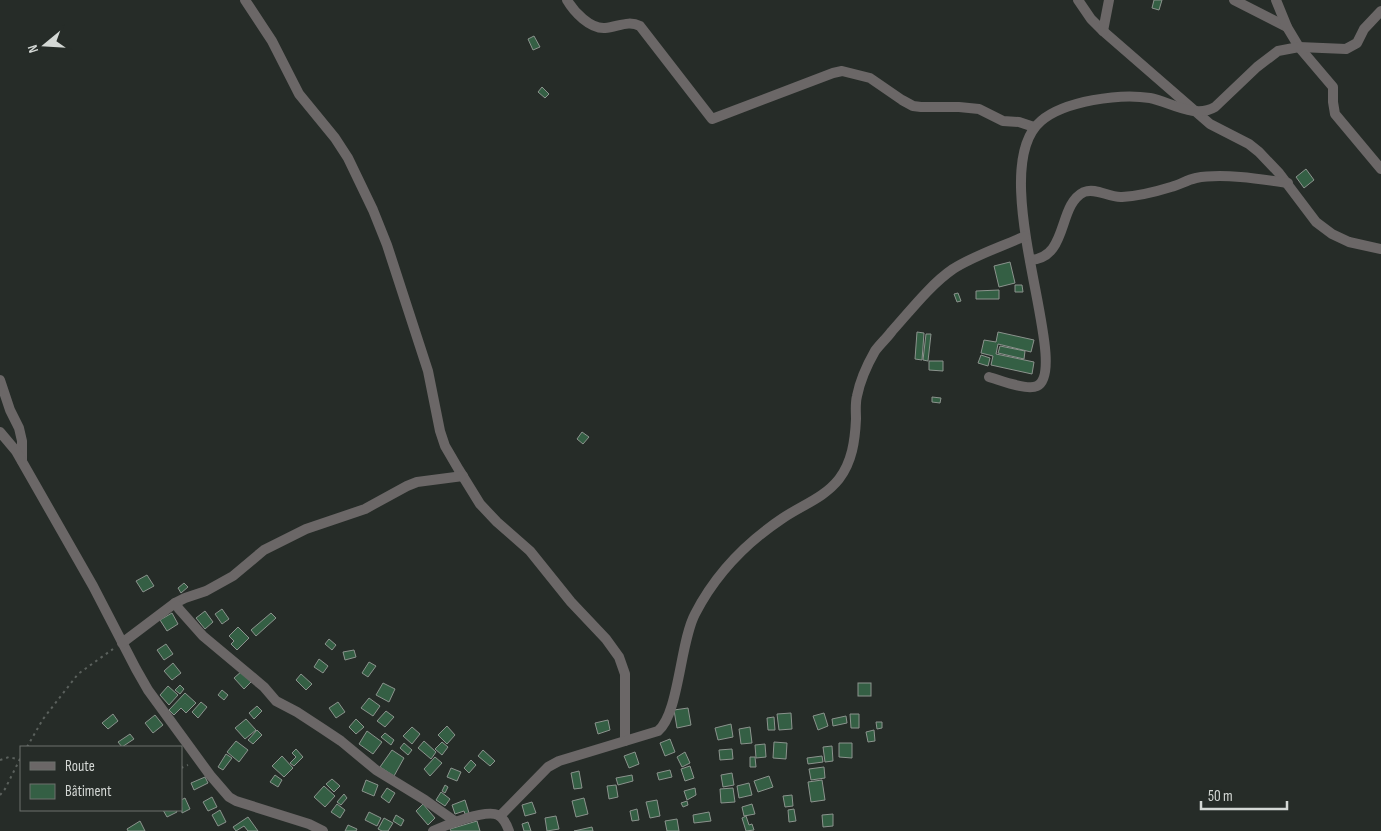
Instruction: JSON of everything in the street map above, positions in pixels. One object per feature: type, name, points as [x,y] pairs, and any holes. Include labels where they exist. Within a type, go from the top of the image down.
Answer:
[{"type":"street","points":[[245,0],[272,41],[299,94],[335,138],[348,158],[373,210],[387,245],[428,371],[440,431],[445,446],[480,504],[530,551],[571,602],[606,639],[619,657],[625,674],[625,741]]},
{"type":"street","points":[[567,0],[576,13],[594,26],[606,28],[630,23],[640,26],[712,119],[842,71],[870,78],[913,106],[921,108],[959,106],[979,109],[1003,121],[1019,122],[1034,127]]},
{"type":"street","points":[[1078,0],[1091,19],[1103,31],[1210,124],[1254,148],[1270,162],[1316,222],[1332,234],[1349,242],[1381,249]]},
{"type":"street","points":[[1103,31],[1108,0]]},
{"type":"street","points":[[1234,0],[1287,27]]},
{"type":"street","points":[[1276,0],[1287,27],[1299,46],[1333,87],[1335,114],[1381,170]]},
{"type":"street","points":[[989,377],[1027,388],[1036,387],[1043,381],[1045,371],[1045,347],[1025,236],[1020,192],[1022,162],[1026,141],[1034,127],[1042,120],[1074,104],[1115,98],[1149,98],[1195,111],[1208,111],[1215,107],[1257,67],[1278,51],[1299,46],[1346,49],[1352,47],[1381,11]]},
{"type":"street","points":[[1030,260],[1038,259],[1048,254],[1058,241],[1070,208],[1084,192],[1094,191],[1109,196],[1122,197],[1158,191],[1193,179],[1211,177],[1262,179],[1288,184]]},
{"type":"street","points":[[500,816],[548,767],[559,761],[658,731],[663,727],[677,685],[686,638],[691,623],[711,586],[759,534],[826,492],[838,480],[846,468],[852,455],[855,437],[856,398],[876,349],[952,269],[1025,236]]},
{"type":"street","points":[[0,380],[10,410],[19,428],[22,441],[22,462]]},
{"type":"street","points":[[0,432],[11,444],[22,462],[93,586],[136,669],[164,713],[210,775],[229,797],[249,806],[309,824],[323,831]]},
{"type":"street","points":[[122,643],[176,603],[206,591],[233,576],[264,550],[306,529],[365,509],[412,484],[463,476]]},
{"type":"street","points":[[176,603],[203,636],[264,687],[276,701],[324,729],[376,770],[425,800],[456,822]]},
{"type":"street","points":[[433,831],[485,814],[500,816],[509,831]]},
{"type":"path","points":[[28,746],[78,674],[122,643]]},
{"type":"path","points":[[0,760],[9,757],[20,759]]},
{"type":"path","points":[[0,795],[6,789],[20,761]]},
{"type":"building","points":[[1154,0],[1162,0],[1159,10],[1152,8]]},
{"type":"building","points":[[534,36],[540,47],[533,50],[528,39]]},
{"type":"building","points":[[542,87],[549,94],[545,98],[538,92]]},
{"type":"building","points":[[1306,169],[1314,180],[1304,188],[1296,177]]},
{"type":"building","points":[[1010,262],[1015,283],[999,287],[994,266]]},
{"type":"building","points":[[1015,285],[1022,285],[1023,292],[1015,292]]},
{"type":"building","points":[[999,290],[999,299],[976,299],[976,291]]},
{"type":"building","points":[[958,293],[961,301],[957,302],[954,294]]},
{"type":"building","points":[[917,332],[924,333],[922,360],[915,359]]},
{"type":"building","points":[[998,332],[1034,340],[1031,352],[998,344],[996,354],[1034,362],[1032,374],[991,365],[993,356],[981,353],[984,340],[996,342]]},
{"type":"building","points":[[926,334],[931,334],[928,361],[923,360]]},
{"type":"building","points":[[1000,346],[1025,351],[1024,359],[998,353]]},
{"type":"building","points":[[981,355],[990,358],[988,366],[978,363]]},
{"type":"building","points":[[929,361],[943,361],[943,371],[929,370]]},
{"type":"building","points":[[932,397],[941,398],[940,403],[932,402]]},
{"type":"building","points":[[582,432],[589,437],[583,444],[577,439]]},
{"type":"building","points":[[147,575],[154,586],[143,592],[136,581]]},
{"type":"building","points":[[184,583],[188,587],[181,593],[178,588]]},
{"type":"building","points":[[222,609],[229,619],[222,624],[215,614]]},
{"type":"building","points":[[205,611],[213,622],[205,629],[196,618]]},
{"type":"building","points":[[172,613],[178,624],[167,631],[160,620]]},
{"type":"building","points":[[271,613],[276,618],[256,636],[251,630]]},
{"type":"building","points":[[238,627],[249,638],[237,650],[231,644],[234,641],[229,636]]},
{"type":"building","points":[[329,639],[336,645],[332,650],[325,644]]},
{"type":"building","points":[[166,644],[173,654],[164,660],[157,650]]},
{"type":"building","points":[[354,650],[356,657],[345,660],[343,652]]},
{"type":"building","points":[[319,659],[328,666],[323,673],[314,667]]},
{"type":"building","points":[[369,662],[376,666],[368,677],[362,673]]},
{"type":"building","points":[[173,663],[181,673],[172,680],[164,671]]},
{"type":"building","points":[[242,671],[252,681],[244,689],[234,678]]},
{"type":"building","points":[[301,674],[312,684],[306,690],[296,680]]},
{"type":"building","points":[[383,683],[395,689],[389,702],[376,695]]},
{"type":"building","points":[[858,683],[871,683],[871,696],[858,696]]},
{"type":"building","points":[[180,685],[184,689],[180,694],[175,690]]},
{"type":"building","points":[[168,686],[178,695],[169,705],[160,695]]},
{"type":"building","points":[[222,690],[228,695],[224,700],[218,695]]},
{"type":"building","points":[[185,693],[196,703],[186,713],[181,708],[174,715],[169,710]]},
{"type":"building","points":[[369,698],[380,706],[373,716],[361,708]]},
{"type":"building","points":[[201,702],[207,707],[198,718],[192,712]]},
{"type":"building","points":[[338,702],[345,712],[336,718],[329,708]]},
{"type":"building","points":[[257,706],[262,711],[254,719],[249,713]]},
{"type":"building","points":[[688,708],[691,725],[677,728],[674,710]]},
{"type":"building","points":[[386,711],[394,717],[385,727],[377,721]]},
{"type":"building","points":[[791,713],[792,729],[779,730],[777,714]]},
{"type":"building","points":[[824,713],[828,726],[818,730],[813,716]]},
{"type":"building","points":[[113,714],[118,721],[108,729],[102,723]]},
{"type":"building","points":[[850,714],[859,714],[859,728],[851,728]]},
{"type":"building","points":[[155,715],[163,725],[153,733],[145,723]]},
{"type":"building","points":[[846,716],[847,723],[833,726],[832,719]]},
{"type":"building","points":[[774,717],[775,730],[768,730],[767,718]]},
{"type":"building","points":[[246,719],[256,730],[245,739],[235,728]]},
{"type":"building","points":[[356,719],[364,727],[356,734],[349,727]]},
{"type":"building","points":[[608,720],[610,730],[598,734],[595,723]]},
{"type":"building","points":[[876,722],[882,722],[882,728],[877,729]]},
{"type":"building","points":[[731,724],[733,737],[718,740],[715,728]]},
{"type":"building","points":[[447,726],[455,735],[447,744],[438,735]]},
{"type":"building","points":[[412,727],[420,734],[412,744],[403,736]]},
{"type":"building","points":[[750,727],[752,743],[741,744],[739,729]]},
{"type":"building","points":[[257,730],[262,735],[253,744],[248,740]]},
{"type":"building","points":[[874,730],[875,741],[868,742],[866,732]]},
{"type":"building","points":[[367,731],[382,742],[373,754],[359,744]]},
{"type":"building","points":[[385,733],[394,740],[391,745],[381,737]]},
{"type":"building","points":[[130,734],[134,739],[124,746],[118,742]]},
{"type":"building","points":[[670,739],[675,752],[665,756],[660,743]]},
{"type":"building","points":[[236,741],[248,750],[239,762],[227,752]]},
{"type":"building","points":[[424,741],[436,752],[431,759],[418,748]]},
{"type":"building","points":[[442,742],[448,747],[442,755],[435,749]]},
{"type":"building","points":[[774,742],[787,743],[786,759],[773,758]]},
{"type":"building","points":[[404,743],[412,750],[408,755],[400,748]]},
{"type":"building","points":[[839,743],[852,743],[852,758],[839,757]]},
{"type":"building","points":[[765,744],[766,757],[756,758],[755,745]]},
{"type":"building","points":[[832,746],[833,761],[825,762],[823,747]]},
{"type":"building","points":[[296,749],[303,757],[294,766],[290,763],[296,757],[292,753]]},
{"type":"building","points":[[732,749],[733,759],[720,760],[719,750]]},
{"type":"building","points":[[392,750],[404,758],[394,776],[380,767]]},
{"type":"building","points":[[483,750],[495,761],[490,766],[478,756]]},
{"type":"building","points":[[635,752],[639,764],[629,768],[624,756]]},
{"type":"building","points":[[685,752],[690,763],[682,767],[677,757]]},
{"type":"building","points":[[226,754],[232,758],[223,770],[218,767]]},
{"type":"building","points":[[282,756],[293,768],[284,777],[272,766]]},
{"type":"building","points":[[822,756],[823,762],[808,764],[807,758]]},
{"type":"building","points":[[435,757],[442,763],[430,776],[424,769]]},
{"type":"building","points":[[750,757],[755,757],[756,767],[750,767]]},
{"type":"building","points":[[471,760],[476,765],[469,773],[464,768]]},
{"type":"building","points":[[690,766],[694,778],[685,781],[681,769]]},
{"type":"building","points":[[824,767],[825,778],[811,780],[809,769]]},
{"type":"building","points":[[451,768],[461,772],[457,781],[447,777]]},
{"type":"building","points":[[670,770],[672,777],[659,780],[657,773]]},
{"type":"building","points":[[579,771],[582,788],[574,789],[571,773]]},
{"type":"building","points":[[732,773],[734,785],[723,787],[721,775]]},
{"type":"building","points":[[275,775],[282,780],[278,787],[270,782]]},
{"type":"building","points":[[632,775],[633,781],[618,785],[616,778]]},
{"type":"building","points":[[769,776],[773,787],[758,792],[754,781]]},
{"type":"building","points":[[205,777],[208,783],[194,790],[191,783]]},
{"type":"building","points":[[332,779],[340,786],[334,792],[326,784]]},
{"type":"building","points":[[366,780],[378,785],[374,796],[362,791]]},
{"type":"building","points":[[822,780],[825,800],[811,802],[808,782]]},
{"type":"building","points":[[749,783],[752,795],[739,798],[737,786]]},
{"type":"building","points":[[445,785],[448,787],[445,793],[442,791]]},
{"type":"building","points":[[616,785],[618,797],[609,799],[607,786]]},
{"type":"building","points":[[324,786],[335,796],[325,807],[314,797]]},
{"type":"building","points":[[387,788],[395,793],[389,803],[381,797]]},
{"type":"building","points":[[695,788],[696,795],[687,800],[684,791]]},
{"type":"building","points":[[733,788],[735,802],[721,803],[720,789]]},
{"type":"building","points":[[441,792],[450,799],[445,806],[436,800]]},
{"type":"building","points":[[344,794],[347,798],[341,805],[337,802]]},
{"type":"building","points":[[792,795],[793,806],[785,807],[783,796]]},
{"type":"building","points":[[212,797],[217,807],[208,811],[203,802]]},
{"type":"building","points":[[185,798],[190,809],[182,813],[182,811],[182,800]]},
{"type":"building","points":[[584,798],[588,814],[576,817],[572,801]]},
{"type":"building","points":[[465,800],[469,813],[465,814],[464,811],[455,814],[452,805]]},
{"type":"building","points":[[657,800],[660,816],[650,818],[646,802]]},
{"type":"building","points":[[687,801],[688,805],[683,807],[681,803]]},
{"type":"building","points":[[532,802],[536,813],[525,816],[522,805]]},
{"type":"building","points":[[337,804],[345,810],[340,818],[331,812]]},
{"type":"building","points":[[423,804],[435,818],[428,825],[416,811]]},
{"type":"building","points":[[752,804],[755,814],[744,816],[742,807]]},
{"type":"building","points":[[637,809],[639,820],[632,821],[630,811]]},
{"type":"building","points":[[794,809],[796,821],[789,822],[788,810]]},
{"type":"building","points":[[220,810],[226,822],[218,826],[212,815]]},
{"type":"building","points":[[164,811],[176,811],[177,812],[167,817]]},
{"type":"building","points":[[369,812],[381,818],[377,826],[365,820]]},
{"type":"building","points":[[709,812],[711,821],[694,823],[693,815]]},
{"type":"building","points":[[833,814],[833,826],[823,827],[822,815]]},
{"type":"building","points":[[396,815],[404,820],[401,826],[393,821]]},
{"type":"building","points":[[556,816],[559,829],[547,831],[545,818]]},
{"type":"building","points":[[746,816],[749,825],[752,824],[754,830],[746,831],[742,818]]},
{"type":"building","points":[[248,817],[258,831],[248,831],[244,826],[236,831],[233,827]]},
{"type":"building","points":[[384,818],[393,823],[388,831],[378,829]]},
{"type":"building","points":[[677,819],[679,831],[667,831],[665,821]]},
{"type":"building","points":[[140,821],[145,831],[128,831],[127,829]]},
{"type":"building","points":[[477,821],[480,831],[451,831],[450,829]]},
{"type":"building","points":[[528,822],[531,831],[524,831],[522,824]]},
{"type":"building","points":[[348,825],[357,829],[356,831],[345,831]]},
{"type":"building","points":[[592,827],[593,831],[574,831]]}]
